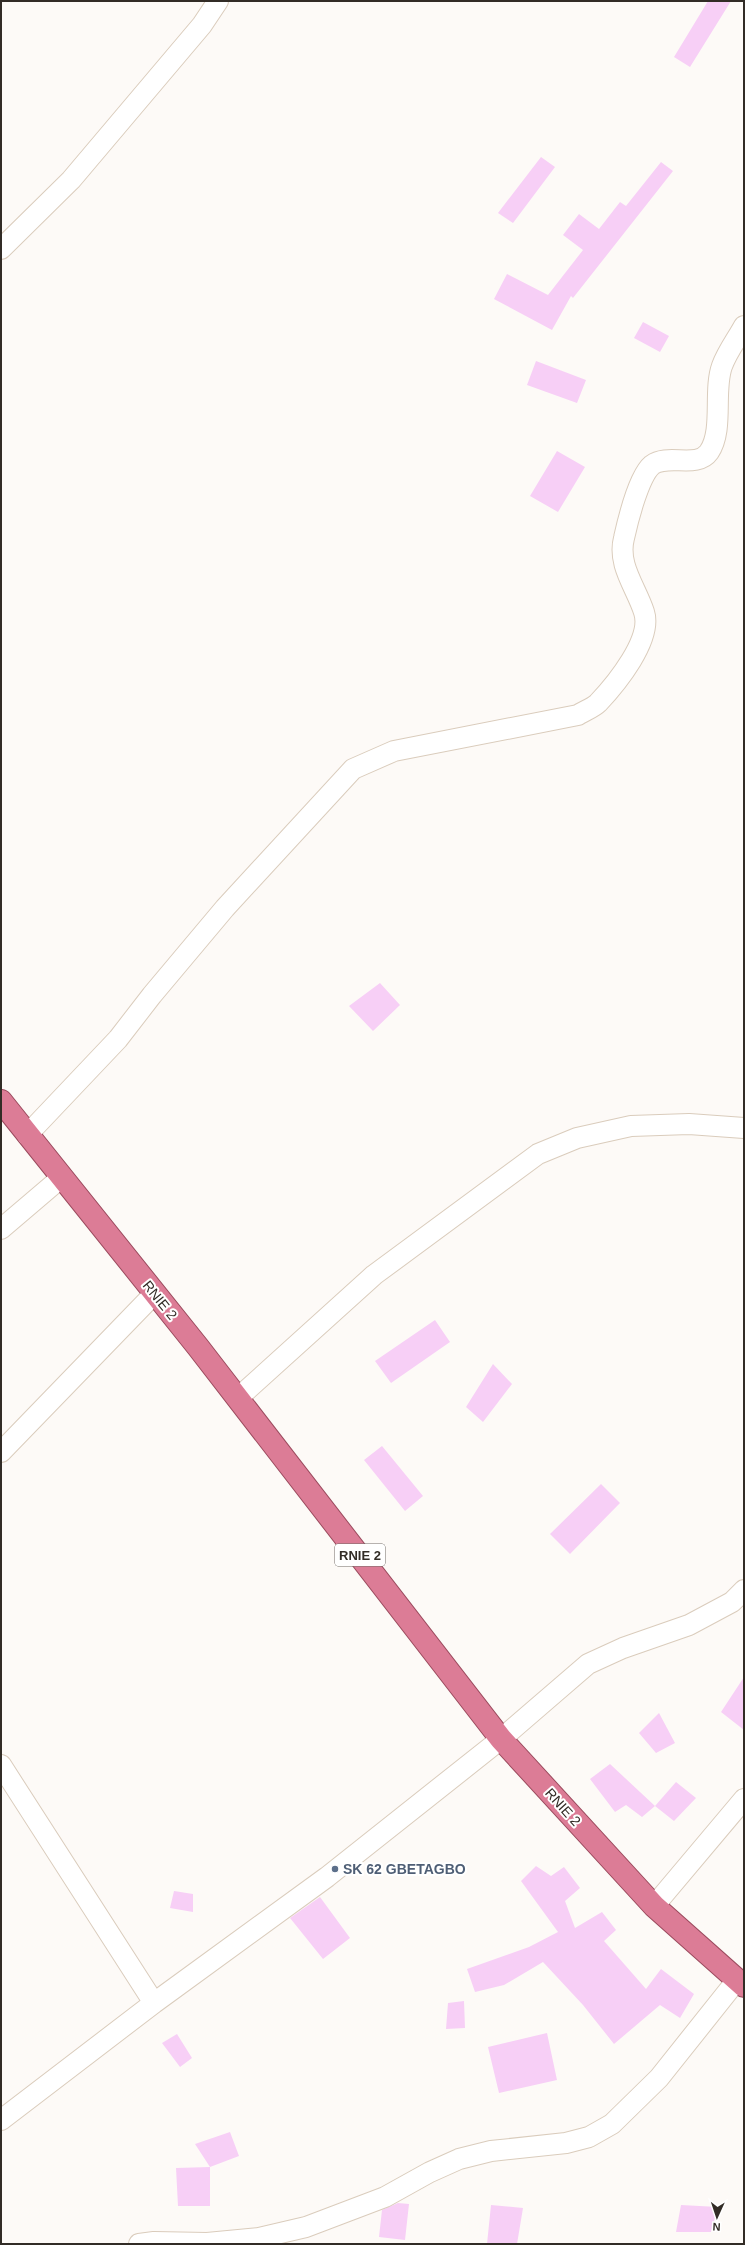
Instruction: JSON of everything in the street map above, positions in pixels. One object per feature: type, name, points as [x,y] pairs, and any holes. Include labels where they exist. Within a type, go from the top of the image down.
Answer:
[{"type":"highway","name":"RNIE 2","points":[[1,1102],[238,1398],[501,1739],[654,1906],[740,1983]]},
{"type":"street","points":[[1,249],[71,180],[202,26],[218,1]]},
{"type":"street","points":[[27,1135],[118,1039],[152,995],[225,908],[353,769],[394,751],[578,715],[597,704],[634,656],[644,635],[646,623],[644,612],[622,559],[624,539],[643,478],[653,465],[668,460],[697,460],[708,453],[715,441],[722,366],[744,326]]},
{"type":"street","points":[[238,1398],[374,1275],[538,1154],[577,1138],[631,1126],[689,1124],[744,1128]]},
{"type":"street","points":[[1,1230],[62,1177]]},
{"type":"street","points":[[1,1452],[155,1293]]},
{"type":"street","points":[[1,2120],[154,2003],[327,1877],[501,1739],[588,1664],[623,1648],[689,1625],[732,1602],[744,1590]]},
{"type":"street","points":[[1,1765],[154,2003]]},
{"type":"street","points":[[654,1906],[744,1799]]},
{"type":"street","points":[[139,2244],[154,2242],[207,2243],[259,2238],[306,2227],[385,2197],[430,2172],[459,2159],[491,2151],[566,2143],[589,2137],[612,2124],[659,2078],[740,1983]]},
{"type":"building","points":[[708,1],[731,1],[690,67],[674,57]]},
{"type":"building","points":[[541,157],[555,167],[513,223],[498,213]]},
{"type":"building","points":[[661,162],[673,171],[573,298],[571,296],[552,330],[494,299],[507,274],[548,295],[583,250],[563,235],[579,214],[599,229],[620,202],[626,206]]},
{"type":"building","points":[[643,322],[669,336],[660,352],[634,338]]},
{"type":"building","points":[[536,361],[586,380],[577,403],[527,385]]},
{"type":"building","points":[[557,451],[585,467],[558,512],[530,496]]},
{"type":"building","points":[[380,983],[400,1005],[373,1031],[349,1006]]},
{"type":"building","points":[[435,1320],[450,1342],[391,1383],[375,1361]]},
{"type":"building","points":[[493,1364],[512,1384],[483,1422],[466,1407]]},
{"type":"building","points":[[382,1446],[423,1496],[405,1511],[364,1460]]},
{"type":"building","points":[[601,1484],[620,1503],[570,1554],[550,1534]]},
{"type":"building","points":[[744,1677],[744,1730],[721,1712]]},
{"type":"building","points":[[659,1713],[675,1743],[656,1753],[639,1733]]},
{"type":"building","points":[[610,1764],[655,1806],[642,1817],[626,1805],[615,1812],[590,1779]]},
{"type":"building","points":[[676,1782],[696,1798],[674,1821],[655,1806]]},
{"type":"building","points":[[536,1866],[551,1876],[564,1867],[580,1888],[565,1901],[575,1928],[602,1912],[616,1930],[604,1941],[646,1989],[661,1969],[694,1994],[680,2018],[660,2005],[614,2044],[583,2005],[543,1962],[504,1985],[475,1992],[467,1969],[529,1947],[558,1932],[521,1881]]},
{"type":"building","points":[[174,1891],[193,1894],[193,1912],[170,1908]]},
{"type":"building","points":[[320,1897],[350,1938],[323,1959],[290,1918]]},
{"type":"building","points":[[464,2001],[465,2028],[446,2029],[448,2003]]},
{"type":"building","points":[[547,2033],[557,2080],[499,2093],[488,2047]]},
{"type":"building","points":[[177,2034],[192,2058],[180,2067],[162,2043]]},
{"type":"building","points":[[230,2132],[239,2156],[210,2167],[195,2144]]},
{"type":"building","points":[[210,2167],[210,2206],[178,2206],[176,2168]]},
{"type":"building","points":[[398,2203],[409,2204],[405,2240],[379,2237],[382,2210]]},
{"type":"building","points":[[491,2205],[523,2208],[517,2244],[487,2244]]},
{"type":"building","points":[[681,2205],[718,2207],[711,2232],[676,2232]]},
{"type":"place","name":"SK 62 GBETAGBO","points":[[335,1869]]}]
